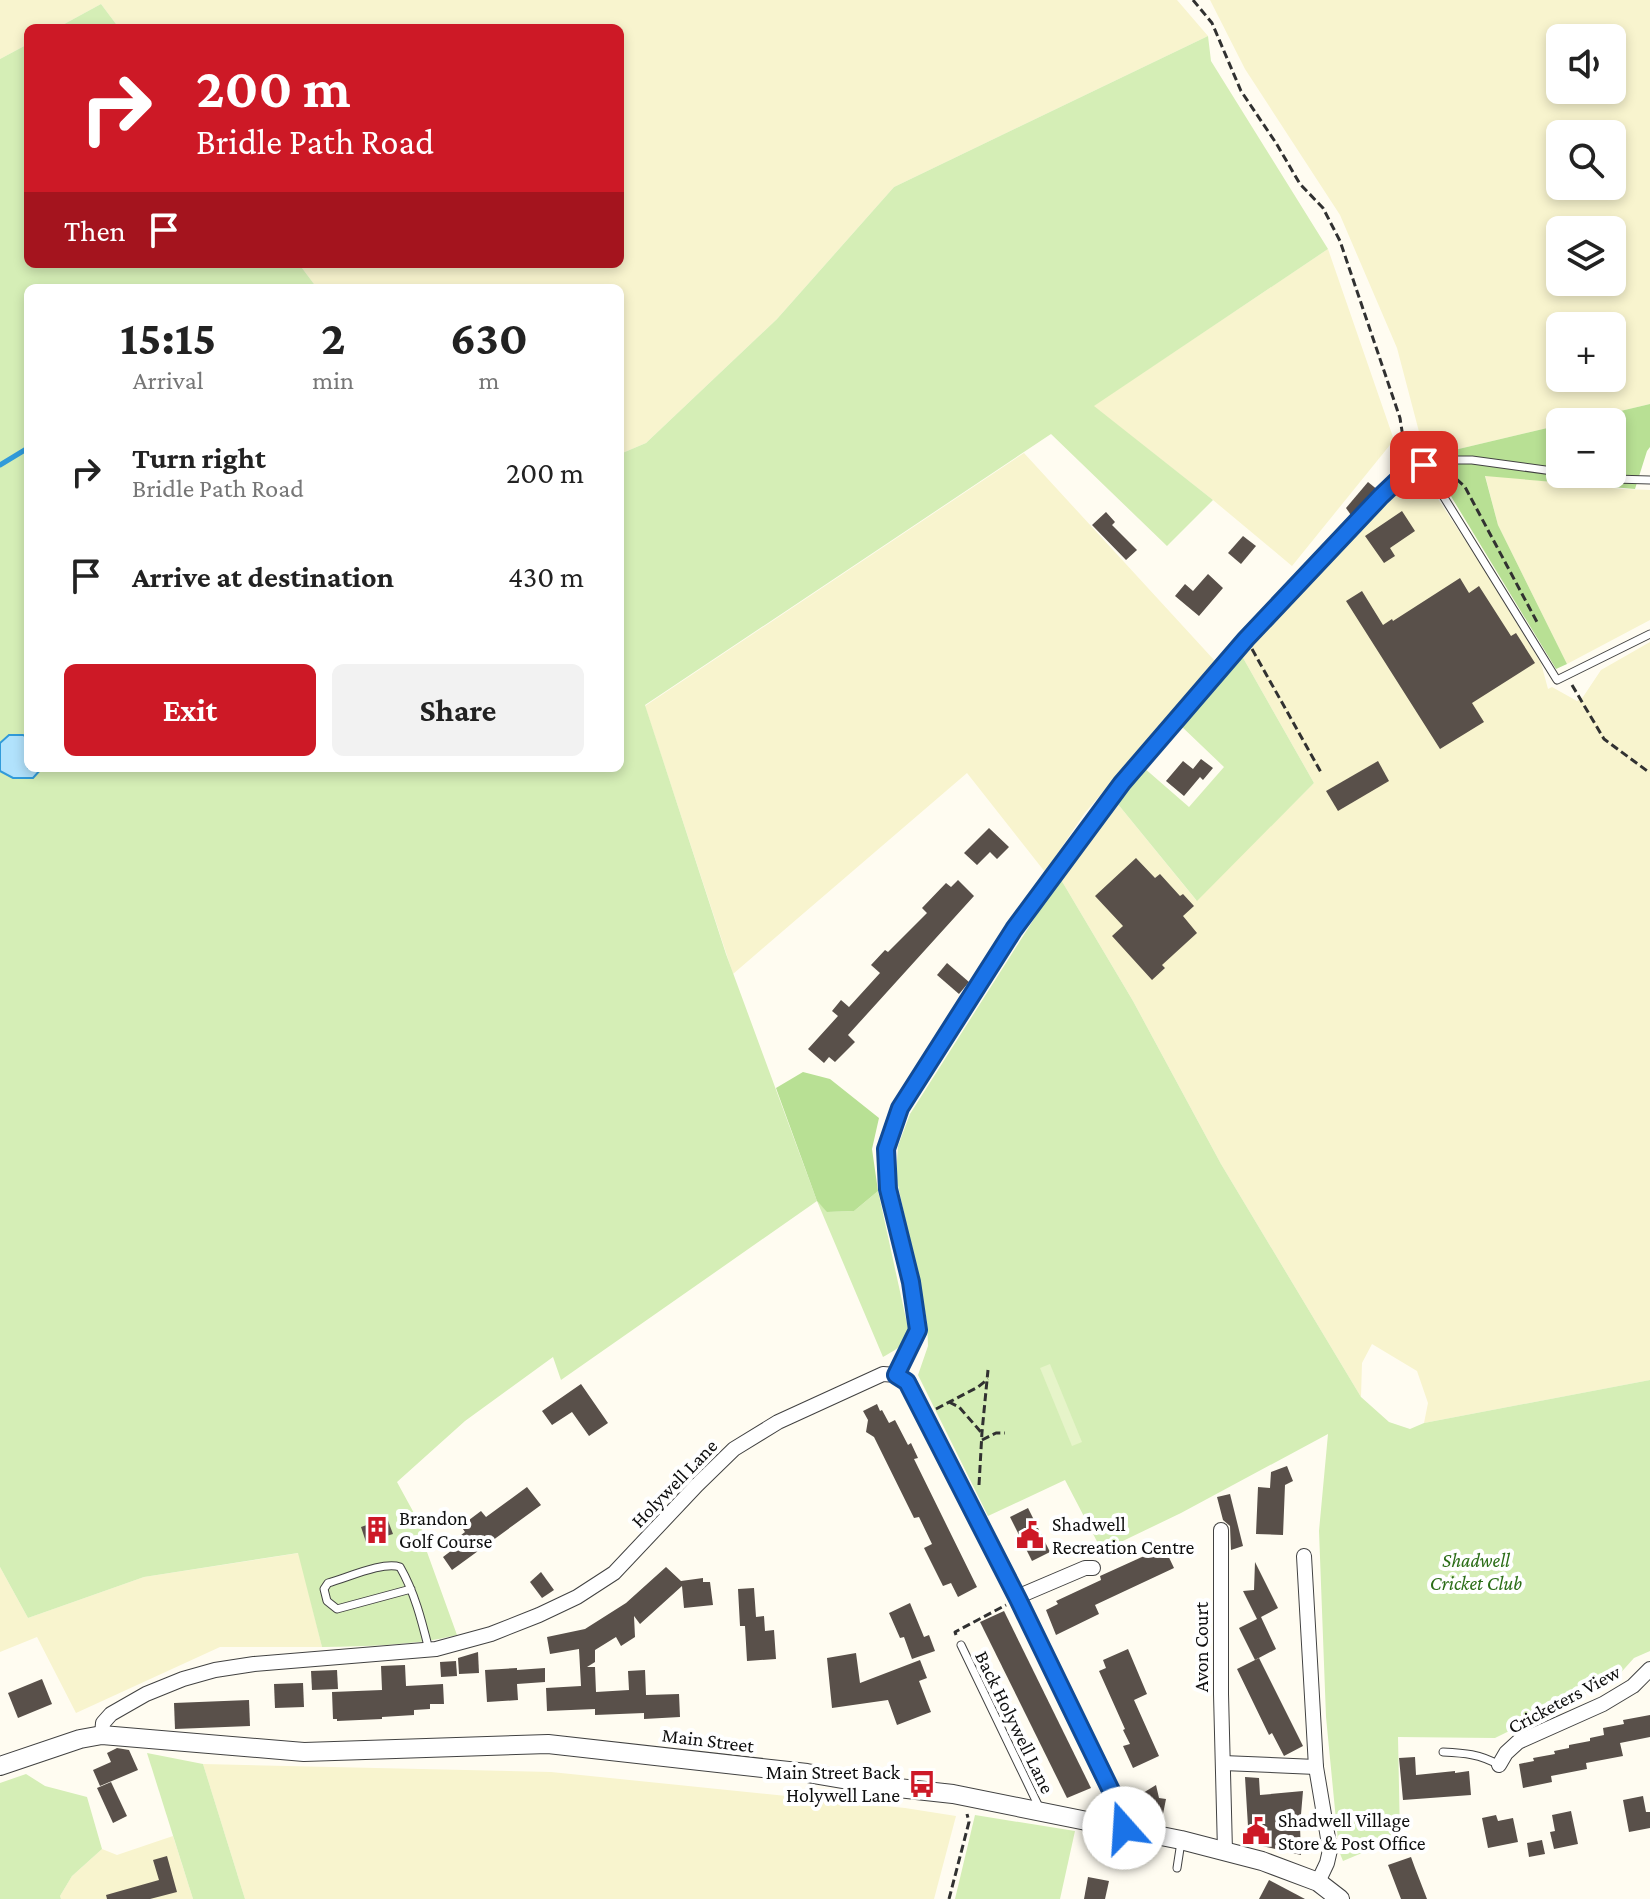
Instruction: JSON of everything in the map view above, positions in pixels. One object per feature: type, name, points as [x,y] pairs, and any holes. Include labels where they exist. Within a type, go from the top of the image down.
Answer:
[{"type":"street","name":"Holywell Lane","points":[[102,1735],[103,1723],[123,1707],[183,1679],[215,1670],[429,1650],[491,1634],[539,1615],[577,1597],[614,1573],[734,1449],[778,1422],[883,1374],[896,1375]]},
{"type":"street","points":[[896,1375],[907,1382],[1018,1598],[1119,1807],[1124,1828]]},
{"type":"street","name":"Avon Court","points":[[1221,1530],[1225,1851]]},
{"type":"street","points":[[1304,1556],[1316,1767],[1330,1850],[1318,1882]]},
{"type":"street","points":[[1018,1598],[1085,1568],[1093,1568]]},
{"type":"street","name":"Cricketers View","points":[[1499,1765],[1518,1742],[1603,1704],[1633,1686],[1650,1669]]},
{"type":"street","name":"Main Street","points":[[0,1766],[80,1739],[102,1735],[304,1752],[548,1744],[807,1773],[1041,1811],[1181,1840],[1262,1861],[1318,1882],[1340,1899]]},
{"type":"street","points":[[1223,1763],[1316,1767]]},
{"type":"lane","points":[[896,1375],[918,1330],[911,1282],[888,1189],[886,1149],[900,1108],[1014,929],[1122,783],[1246,639],[1401,477],[1437,460],[1472,460],[1546,470]]},
{"type":"lane","points":[[1424,465],[1557,680],[1650,634]]},
{"type":"lane","points":[[1626,479],[1650,480]]},
{"type":"lane","points":[[411,1589],[337,1609],[327,1601],[324,1589],[328,1583],[393,1565],[400,1567],[411,1589],[429,1650]]},
{"type":"lane","name":"Back Holywell Lane","points":[[961,1645],[1041,1811]]},
{"type":"lane","points":[[1443,1752],[1471,1753],[1499,1765]]},
{"type":"lane","points":[[1177,1868],[1181,1840]]},
{"type":"path","points":[[1193,0],[1212,23],[1241,91],[1300,184],[1323,208],[1340,241],[1400,418],[1404,444],[1424,465]]},
{"type":"path","points":[[1437,460],[1465,487],[1537,622]]},
{"type":"path","points":[[1246,639],[1322,774]]},
{"type":"path","points":[[1566,676],[1604,739],[1650,773]]},
{"type":"path","points":[[979,1485],[988,1370]]},
{"type":"path","points":[[924,1415],[988,1379]]},
{"type":"path","points":[[949,1402],[959,1407],[982,1432]]},
{"type":"path","points":[[982,1440],[996,1433],[1005,1433]]},
{"type":"path","points":[[961,1645],[955,1632],[1018,1598]]},
{"type":"path","points":[[949,1899],[969,1822],[962,1796]]},
{"type":"shaded area","points":[[0,0],[1177,0],[1208,36],[894,187],[777,319],[646,443],[624,452],[624,284],[314,284],[302,268],[624,268],[624,24],[116,24],[101,4],[64,24],[24,24],[24,46],[0,59]]},
{"type":"shaded area","points":[[1210,0],[1650,0],[1650,404],[1626,410],[1546,408],[1546,428],[1446,452],[1423,447],[1397,348],[1340,215],[1245,69]]},
{"type":"shaded area","points":[[1328,249],[1394,440],[1292,566],[1093,406]]},
{"type":"shaded area","points":[[1024,453],[1215,661],[1084,814],[1045,872],[967,773],[733,974],[645,706]]},
{"type":"shaded area","points":[[1485,475],[1546,481],[1546,488],[1650,490],[1650,620],[1567,664],[1498,525]]},
{"type":"shaded area","points":[[1417,478],[1430,487],[1475,555],[1541,663],[1548,689],[1552,687],[1577,701],[1601,670],[1650,642],[1650,1380],[1424,1423],[1428,1403],[1417,1371],[1372,1344],[1362,1363],[1361,1397],[1221,1164],[1133,1001],[1060,878],[1117,803],[1196,900],[1314,783],[1242,656],[1401,486]]},
{"type":"shaded area","points":[[299,1553],[322,1647],[220,1647],[76,1713],[37,1637],[0,1652],[0,1567],[28,1618],[144,1577]]},
{"type":"shaded area","points":[[203,1764],[551,1772],[905,1808],[956,1816],[934,1899],[245,1899]]},
{"type":"shaded area","points":[[173,1836],[193,1899],[61,1899],[72,1876],[102,1849],[117,1855]]},
{"type":"green space","points":[[101,4],[116,24],[64,24]]},
{"type":"green space","name":"Brandon Golf Course","points":[[1208,36],[1211,61],[1328,249],[1094,406],[1213,500],[1167,546],[1051,434],[645,705],[726,954],[817,1201],[561,1380],[553,1357],[465,1421],[397,1482],[421,1526],[427,1552],[457,1635],[373,1646],[322,1647],[298,1553],[144,1577],[28,1618],[0,1567],[0,59],[24,46],[24,268],[302,268],[314,284],[24,284],[24,772],[624,772],[624,452],[646,443],[777,319],[894,187]]},
{"type":"green space","points":[[1650,404],[1650,447],[1635,489],[1623,488],[1626,488],[1626,410]]},
{"type":"green space","points":[[1546,428],[1546,481],[1485,476],[1498,525],[1567,664],[1556,669],[1435,470],[1446,452]]},
{"type":"green space","points":[[1242,656],[1314,783],[1197,901],[1117,803],[1143,767],[1189,807],[1224,767],[1179,724]]},
{"type":"green space","name":"Shadwell Cricket Club","points":[[1060,878],[1133,1001],[1221,1164],[1361,1397],[1389,1422],[1410,1429],[1424,1423],[1650,1380],[1650,1651],[1634,1658],[1616,1678],[1495,1738],[1398,1737],[1400,1837],[1343,1861],[1339,1851],[1326,1717],[1319,1531],[1328,1434],[1181,1513],[1102,1551],[1065,1480],[988,1516],[918,1375],[928,1346],[927,1321],[896,1176],[898,1146],[910,1114]]},
{"type":"green space","points":[[803,1072],[830,1079],[879,1118],[872,1149],[878,1191],[854,1211],[827,1212],[817,1201],[776,1088]]},
{"type":"green space","points":[[878,1191],[908,1328],[903,1343],[883,1357],[817,1201],[828,1212],[854,1211]]},
{"type":"green space","points":[[1050,1364],[1082,1442],[1072,1446],[1040,1368]]},
{"type":"green space","points":[[147,1753],[203,1764],[245,1899],[193,1899]]},
{"type":"green space","points":[[26,1774],[45,1786],[87,1797],[102,1849],[72,1876],[61,1899],[0,1899],[0,1783]]},
{"type":"green space","points":[[975,1815],[1075,1831],[1060,1899],[955,1899]]},
{"type":"water","points":[[9,735],[24,736],[24,772],[38,772],[33,778],[13,778],[0,771],[0,743]]},
{"type":"building","points":[[1368,482],[1379,491],[1353,518],[1346,508]]},
{"type":"building","points":[[1402,511],[1415,531],[1390,548],[1395,556],[1384,563],[1365,536]]},
{"type":"building","points":[[1106,512],[1115,522],[1112,525],[1137,550],[1126,560],[1092,525]]},
{"type":"building","points":[[1243,536],[1256,546],[1241,564],[1228,553]]},
{"type":"building","points":[[1208,574],[1223,588],[1199,616],[1175,596],[1185,584],[1193,591]]},
{"type":"building","points":[[1460,578],[1469,593],[1479,586],[1511,636],[1516,633],[1535,663],[1472,703],[1484,722],[1440,749],[1346,601],[1362,591],[1383,625]]},
{"type":"building","points":[[1201,759],[1213,768],[1203,780],[1200,777],[1184,796],[1166,781],[1183,761],[1193,769]]},
{"type":"building","points":[[1378,761],[1389,781],[1338,811],[1326,791]]},
{"type":"building","points":[[989,828],[1009,847],[997,859],[990,852],[977,865],[964,853]]},
{"type":"building","points":[[1136,858],[1155,878],[1160,874],[1194,906],[1183,916],[1197,933],[1162,965],[1165,968],[1152,980],[1112,936],[1123,926],[1095,896]]},
{"type":"building","points":[[958,880],[974,896],[848,1035],[855,1042],[835,1062],[829,1057],[824,1063],[808,1049],[838,1016],[832,1011],[841,1000],[849,1007],[880,973],[871,965],[927,913],[922,908],[946,883],[951,887]]},
{"type":"building","points":[[947,963],[969,982],[959,994],[937,975]]},
{"type":"building","points":[[581,1384],[608,1423],[589,1436],[572,1412],[552,1425],[542,1411]]},
{"type":"building","points":[[877,1404],[889,1423],[895,1420],[908,1445],[911,1443],[918,1458],[914,1459],[977,1587],[958,1597],[951,1583],[943,1586],[924,1548],[932,1544],[919,1517],[914,1518],[874,1437],[866,1432],[868,1420],[863,1411]]},
{"type":"building","points":[[1287,1466],[1293,1481],[1285,1485],[1283,1535],[1256,1534],[1258,1487],[1270,1488],[1271,1472]]},
{"type":"building","points":[[527,1487],[541,1505],[452,1570],[443,1557],[460,1544],[456,1539],[465,1532],[461,1526],[481,1511],[486,1517]]},
{"type":"building","points":[[1230,1494],[1243,1546],[1231,1550],[1230,1526],[1223,1520],[1217,1497]]},
{"type":"building","name":"Shadwell Recreation Centre","points":[[1028,1508],[1050,1552],[1032,1561],[1010,1517]]},
{"type":"building","name":"Brandon Golf Course","points":[[387,1518],[393,1534],[366,1542],[361,1527]]},
{"type":"building","points":[[1164,1547],[1174,1568],[1095,1605],[1099,1614],[1056,1635],[1046,1610],[1058,1604],[1056,1601],[1101,1580],[1100,1576]]},
{"type":"building","points":[[1255,1562],[1278,1608],[1261,1617],[1276,1649],[1255,1660],[1239,1628],[1257,1619],[1243,1591],[1254,1590]]},
{"type":"building","points":[[666,1567],[681,1581],[703,1578],[703,1582],[710,1582],[713,1605],[684,1608],[682,1586],[640,1624],[634,1616],[635,1637],[621,1646],[616,1637],[595,1650],[595,1662],[587,1667],[595,1667],[596,1692],[629,1690],[628,1671],[645,1670],[646,1695],[679,1694],[680,1717],[644,1719],[644,1713],[595,1715],[595,1709],[547,1711],[546,1688],[581,1686],[579,1649],[550,1654],[547,1637],[585,1629],[626,1603]]},
{"type":"building","points":[[541,1572],[554,1590],[542,1598],[530,1582]]},
{"type":"building","points":[[754,1588],[756,1617],[764,1616],[765,1631],[774,1630],[776,1659],[747,1661],[745,1626],[740,1626],[738,1589]]},
{"type":"building","points":[[910,1603],[924,1637],[929,1635],[935,1651],[912,1659],[904,1637],[900,1638],[889,1613]]},
{"type":"building","points":[[1004,1611],[1091,1788],[1067,1798],[980,1622]]},
{"type":"building","points":[[1128,1649],[1147,1694],[1134,1700],[1159,1756],[1133,1768],[1123,1746],[1130,1744],[1125,1729],[1099,1671],[1106,1668],[1103,1660]]},
{"type":"building","points":[[478,1652],[479,1673],[459,1674],[458,1658]]},
{"type":"building","points":[[856,1653],[860,1683],[920,1660],[927,1678],[919,1681],[931,1712],[897,1725],[888,1700],[832,1708],[827,1658]]},
{"type":"building","points":[[1259,1658],[1303,1746],[1284,1756],[1272,1733],[1269,1735],[1237,1669]]},
{"type":"building","points":[[456,1661],[457,1676],[441,1677],[440,1662]]},
{"type":"building","points":[[405,1665],[406,1686],[443,1684],[444,1704],[430,1704],[430,1709],[414,1710],[414,1715],[382,1719],[333,1719],[332,1692],[382,1690],[381,1666]]},
{"type":"building","points":[[545,1668],[545,1682],[517,1684],[518,1700],[487,1702],[485,1670]]},
{"type":"building","points":[[337,1670],[338,1689],[312,1690],[311,1671]]},
{"type":"building","points":[[42,1679],[52,1704],[18,1718],[8,1693]]},
{"type":"building","points":[[303,1683],[304,1707],[275,1708],[274,1684]]},
{"type":"building","points":[[249,1700],[250,1726],[175,1729],[174,1703]]},
{"type":"building","points":[[1650,1715],[1650,1737],[1620,1743],[1623,1756],[1586,1763],[1587,1769],[1551,1776],[1552,1782],[1523,1788],[1519,1764],[1555,1754],[1554,1751],[1569,1748],[1569,1745],[1590,1741],[1590,1738],[1604,1735],[1603,1728],[1624,1724],[1623,1720]]},
{"type":"building","points":[[117,1748],[129,1750],[138,1770],[100,1786],[93,1770],[111,1762],[107,1753]]},
{"type":"building","points":[[1415,1757],[1416,1775],[1469,1771],[1471,1795],[1403,1800],[1399,1758]]},
{"type":"building","points":[[1245,1777],[1259,1778],[1260,1795],[1303,1791],[1301,1855],[1249,1843]]},
{"type":"building","points":[[111,1782],[127,1816],[113,1823],[97,1788]]},
{"type":"building","points":[[1156,1785],[1159,1798],[1166,1799],[1162,1819],[1135,1814],[1138,1796]]},
{"type":"building","points":[[1643,1796],[1646,1812],[1650,1812],[1650,1828],[1629,1832],[1623,1800]]},
{"type":"building","points":[[1571,1811],[1578,1844],[1554,1849],[1550,1832],[1555,1831],[1552,1815]]},
{"type":"building","points":[[1496,1815],[1498,1821],[1513,1818],[1518,1842],[1488,1848],[1482,1818]]},
{"type":"building","points":[[1542,1840],[1545,1854],[1529,1857],[1527,1843]]},
{"type":"building","points":[[167,1856],[177,1892],[150,1899],[107,1899],[106,1895],[159,1880],[153,1860]]},
{"type":"building","points":[[1411,1857],[1427,1899],[1401,1899],[1388,1865]]},
{"type":"building","points":[[1088,1877],[1109,1881],[1105,1899],[1084,1899]]},
{"type":"building","points":[[1269,1880],[1305,1899],[1259,1899]]},
{"type":"waterway","points":[[0,465],[24,450]]},
{"type":"place","name":"Brandon Golf Course","points":[[377,1530]]},
{"type":"place","name":"Shadwell Recreation Centre","points":[[1030,1535]]},
{"type":"place","name":"Main Street Back Holywell Lane","points":[[922,1784]]},
{"type":"place","name":"Shadwell Village Store & Post Office","points":[[1256,1831]]},
{"type":"route","points":[[1124,1828],[1119,1807],[1017,1597],[907,1382],[896,1375],[918,1330],[911,1282],[888,1189],[886,1149],[900,1108],[1014,929],[1122,783],[1246,639],[1381,496],[1401,477],[1424,465]]}]
